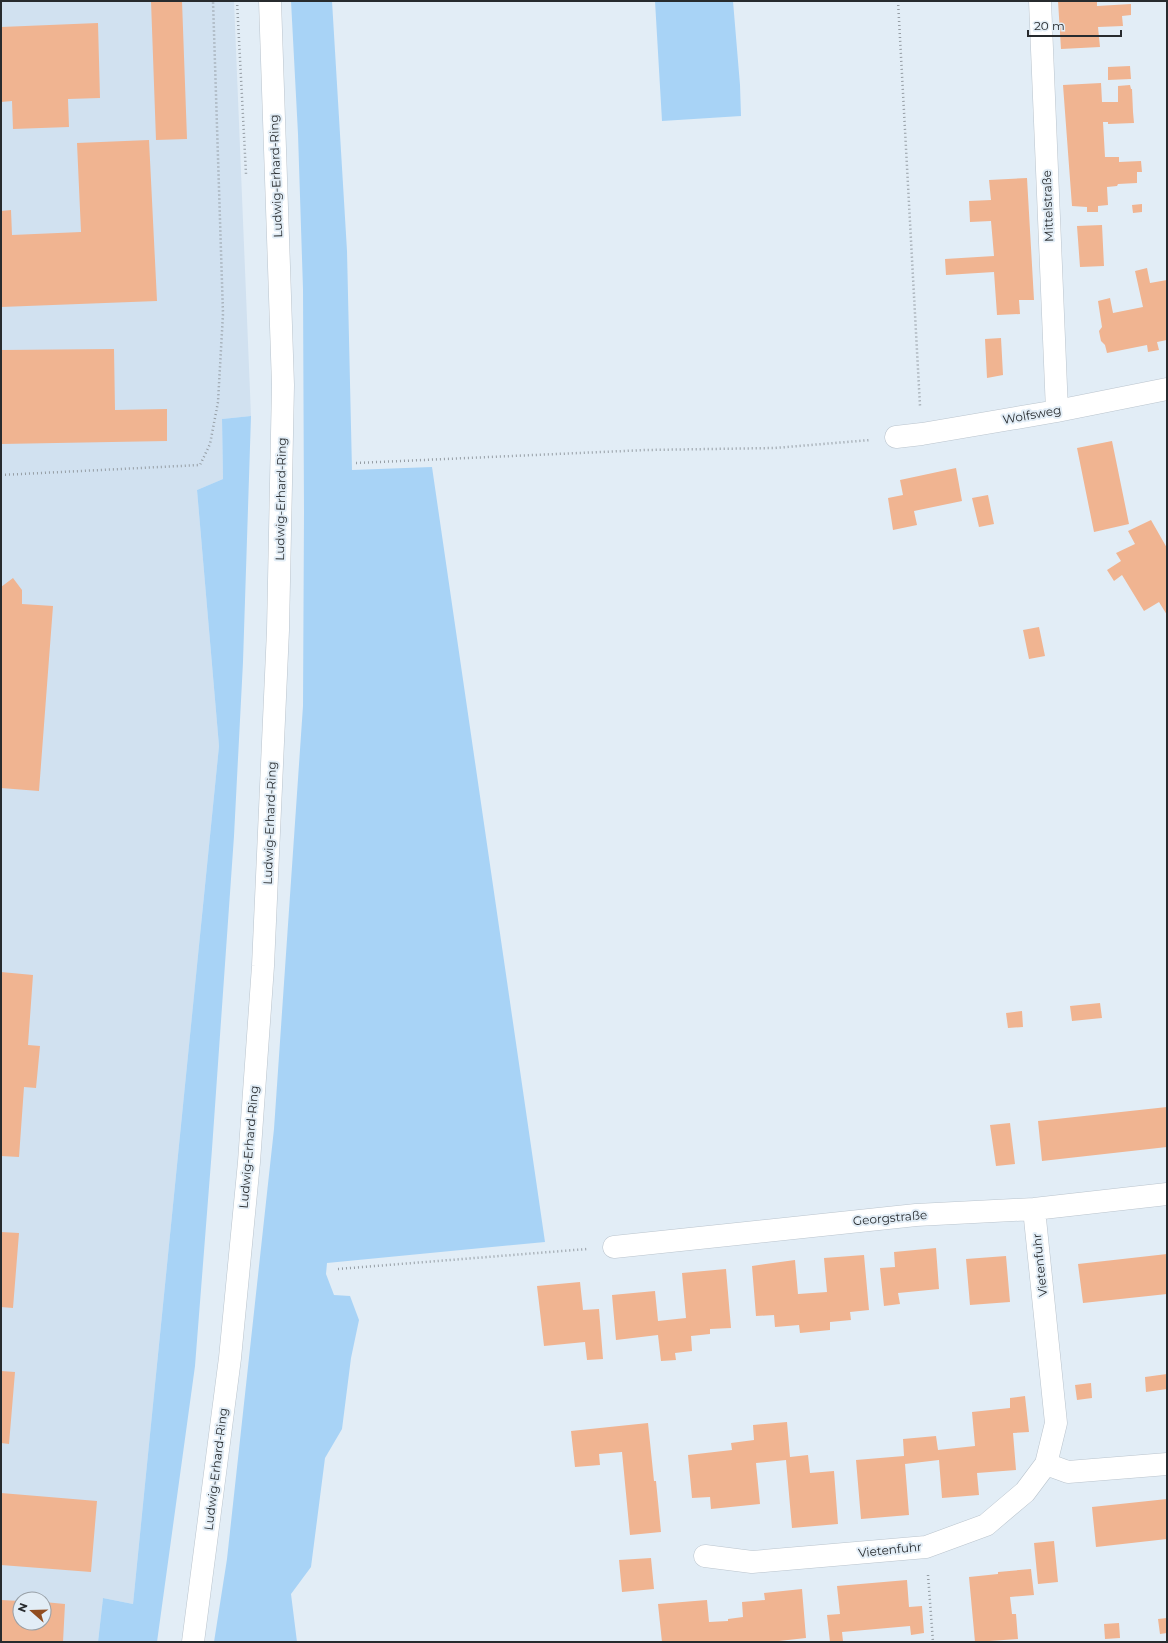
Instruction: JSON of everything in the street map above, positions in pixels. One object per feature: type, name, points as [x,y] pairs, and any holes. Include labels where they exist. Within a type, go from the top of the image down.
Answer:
[{"type":"street","name":"Ludwig-Erhard-Ring","points":[[193,1642],[230,1358],[249,1162],[264,966],[278,630],[283,386],[270,1]]},
{"type":"street","name":"Mittelstraße","points":[[1040,1],[1057,410]]},
{"type":"street","name":"Wolfsweg","points":[[896,437],[922,434],[1057,410],[1166,393]]},
{"type":"street","name":"Georgstraße","points":[[614,1247],[916,1215],[1034,1209],[1167,1194]]},
{"type":"street","name":"Vietenfuhr","points":[[705,1556],[752,1562],[926,1547],[986,1525],[1025,1492],[1046,1464],[1056,1423],[1034,1209]]},
{"type":"street","points":[[1046,1464],[1068,1472],[1167,1464]]},
{"type":"path","points":[[1,475],[200,465],[210,444],[218,402],[223,314],[213,1]]},
{"type":"path","points":[[237,1],[246,177]]},
{"type":"path","points":[[898,1],[922,434]]},
{"type":"path","points":[[356,463],[646,450],[775,448],[896,437]]},
{"type":"path","points":[[338,1268],[614,1247]]},
{"type":"path","points":[[926,1547],[933,1642]]},
{"type":"shaded area","points":[[1,1],[234,1],[251,416],[222,419],[223,479],[197,490],[219,746],[133,1604],[103,1598],[98,1642],[1,1642]]},
{"type":"shaded area","points":[[291,1],[332,1],[347,251],[352,470],[432,467],[545,1242],[327,1263],[326,1274],[334,1295],[350,1296],[359,1320],[351,1358],[342,1429],[325,1458],[311,1567],[291,1594],[297,1642],[214,1642],[227,1559],[274,1129],[303,706],[303,289],[298,134]]},
{"type":"shaded area","points":[[655,1],[733,1],[741,116],[662,121]]},
{"type":"shaded area","points":[[251,416],[243,662],[234,836],[195,1366],[157,1642],[98,1642],[103,1598],[133,1604],[219,746],[197,490],[223,479],[222,419]]},
{"type":"building","points":[[151,1],[182,1],[187,139],[156,140]]},
{"type":"building","points":[[1058,1],[1097,1],[1097,6],[1131,4],[1131,15],[1122,16],[1123,26],[1098,27],[1100,47],[1061,49]]},
{"type":"building","points":[[98,23],[100,98],[68,99],[69,127],[13,129],[12,101],[1,102],[1,27]]},
{"type":"building","points":[[1130,66],[1131,79],[1108,80],[1108,67]]},
{"type":"building","points":[[1101,83],[1102,102],[1118,102],[1118,86],[1130,85],[1132,89],[1134,123],[1108,124],[1108,122],[1103,122],[1105,157],[1119,157],[1119,162],[1141,161],[1142,172],[1137,172],[1137,183],[1118,184],[1117,186],[1107,187],[1108,205],[1098,206],[1098,212],[1087,212],[1087,207],[1072,206],[1063,85]]},
{"type":"building","points":[[149,140],[157,301],[1,307],[1,211],[11,210],[12,235],[81,232],[77,143]]},
{"type":"building","points":[[1027,178],[1034,300],[1019,300],[1020,314],[997,315],[994,272],[946,275],[945,259],[994,256],[991,221],[970,222],[969,201],[991,200],[989,180]]},
{"type":"building","points":[[1142,204],[1142,212],[1133,213],[1132,205]]},
{"type":"building","points":[[1102,225],[1104,266],[1080,267],[1077,226]]},
{"type":"building","points":[[1147,268],[1150,283],[1167,280],[1167,340],[1157,342],[1159,350],[1148,352],[1147,345],[1107,353],[1105,345],[1101,341],[1099,331],[1102,327],[1098,301],[1110,298],[1113,313],[1143,307],[1135,271]]},
{"type":"building","points":[[1001,338],[1003,375],[987,378],[985,339]]},
{"type":"building","points":[[114,349],[115,410],[167,409],[167,441],[1,444],[1,350]]},
{"type":"building","points":[[1112,441],[1129,524],[1094,532],[1077,448]]},
{"type":"building","points":[[956,468],[962,501],[914,511],[917,525],[893,530],[888,498],[903,495],[900,480]]},
{"type":"building","points":[[988,495],[994,524],[979,527],[972,498]]},
{"type":"building","points":[[1151,520],[1167,548],[1167,615],[1159,602],[1144,611],[1122,575],[1114,581],[1107,570],[1121,561],[1116,553],[1135,544],[1128,531]]},
{"type":"building","points":[[13,578],[22,590],[22,604],[53,606],[39,791],[1,788],[1,587]]},
{"type":"building","points":[[1039,627],[1045,656],[1029,659],[1023,630]]},
{"type":"building","points":[[1,972],[33,975],[28,1045],[40,1046],[36,1088],[24,1087],[19,1157],[1,1156]]},
{"type":"building","points":[[1100,1003],[1102,1018],[1072,1021],[1070,1006]]},
{"type":"building","points":[[1022,1011],[1023,1027],[1008,1028],[1006,1013]]},
{"type":"building","points":[[1167,1107],[1167,1147],[1042,1161],[1038,1121]]},
{"type":"building","points":[[1010,1123],[1015,1164],[996,1166],[990,1125]]},
{"type":"building","points":[[1,1232],[19,1233],[13,1308],[1,1307]]},
{"type":"building","points":[[936,1248],[939,1289],[898,1293],[900,1304],[884,1306],[880,1268],[895,1267],[894,1252]]},
{"type":"building","points":[[1167,1254],[1167,1294],[1083,1303],[1078,1264]]},
{"type":"building","points":[[864,1255],[869,1310],[850,1312],[851,1320],[830,1322],[830,1330],[800,1333],[799,1325],[775,1327],[774,1315],[756,1316],[752,1266],[795,1260],[798,1294],[827,1292],[824,1258]]},
{"type":"building","points":[[1006,1256],[1010,1302],[970,1305],[966,1259]]},
{"type":"building","points":[[726,1269],[731,1328],[710,1329],[710,1334],[691,1336],[692,1351],[675,1353],[676,1360],[661,1361],[658,1335],[616,1340],[612,1295],[655,1291],[658,1321],[686,1318],[682,1273]]},
{"type":"building","points":[[580,1282],[583,1310],[599,1309],[603,1359],[587,1360],[585,1342],[544,1346],[537,1286]]},
{"type":"building","points":[[1,1371],[15,1372],[9,1444],[1,1443]]},
{"type":"building","points":[[1167,1374],[1167,1389],[1146,1392],[1145,1377]]},
{"type":"building","points":[[1091,1383],[1092,1398],[1077,1400],[1075,1385]]},
{"type":"building","points":[[1025,1396],[1029,1432],[1013,1433],[1016,1470],[977,1473],[979,1495],[942,1498],[939,1460],[905,1464],[909,1515],[861,1519],[856,1460],[904,1456],[903,1439],[936,1436],[938,1450],[975,1446],[972,1412],[1010,1408],[1010,1398]]},
{"type":"building","points":[[787,1422],[790,1457],[808,1455],[810,1473],[834,1471],[838,1524],[792,1528],[786,1460],[756,1463],[760,1504],[711,1509],[710,1497],[692,1498],[688,1455],[732,1450],[731,1443],[754,1440],[753,1425]]},
{"type":"building","points":[[648,1423],[661,1532],[630,1535],[622,1452],[599,1454],[600,1465],[575,1467],[571,1431]]},
{"type":"building","points":[[1,1493],[97,1501],[91,1572],[1,1565]]},
{"type":"building","points":[[1167,1499],[1167,1539],[1096,1547],[1092,1507]]},
{"type":"building","points":[[1054,1541],[1058,1582],[1038,1584],[1034,1543]]},
{"type":"building","points":[[651,1558],[654,1589],[622,1592],[619,1560]]},
{"type":"building","points":[[1031,1569],[1034,1595],[1010,1597],[1012,1614],[1016,1614],[1018,1639],[975,1642],[969,1577],[998,1574],[998,1572]]},
{"type":"building","points":[[907,1580],[909,1607],[922,1606],[924,1633],[911,1635],[910,1626],[842,1632],[843,1641],[830,1642],[827,1615],[840,1614],[837,1586]]},
{"type":"building","points":[[802,1589],[806,1638],[770,1642],[662,1642],[658,1604],[707,1600],[709,1622],[728,1621],[728,1619],[743,1617],[742,1602],[765,1600],[764,1593]]},
{"type":"building","points":[[1,1600],[12,1601],[12,1631],[52,1631],[52,1603],[65,1604],[63,1642],[1,1642]]},
{"type":"building","points":[[1167,1618],[1167,1633],[1160,1634],[1158,1619]]},
{"type":"building","points":[[1119,1623],[1120,1638],[1105,1639],[1104,1624]]}]
